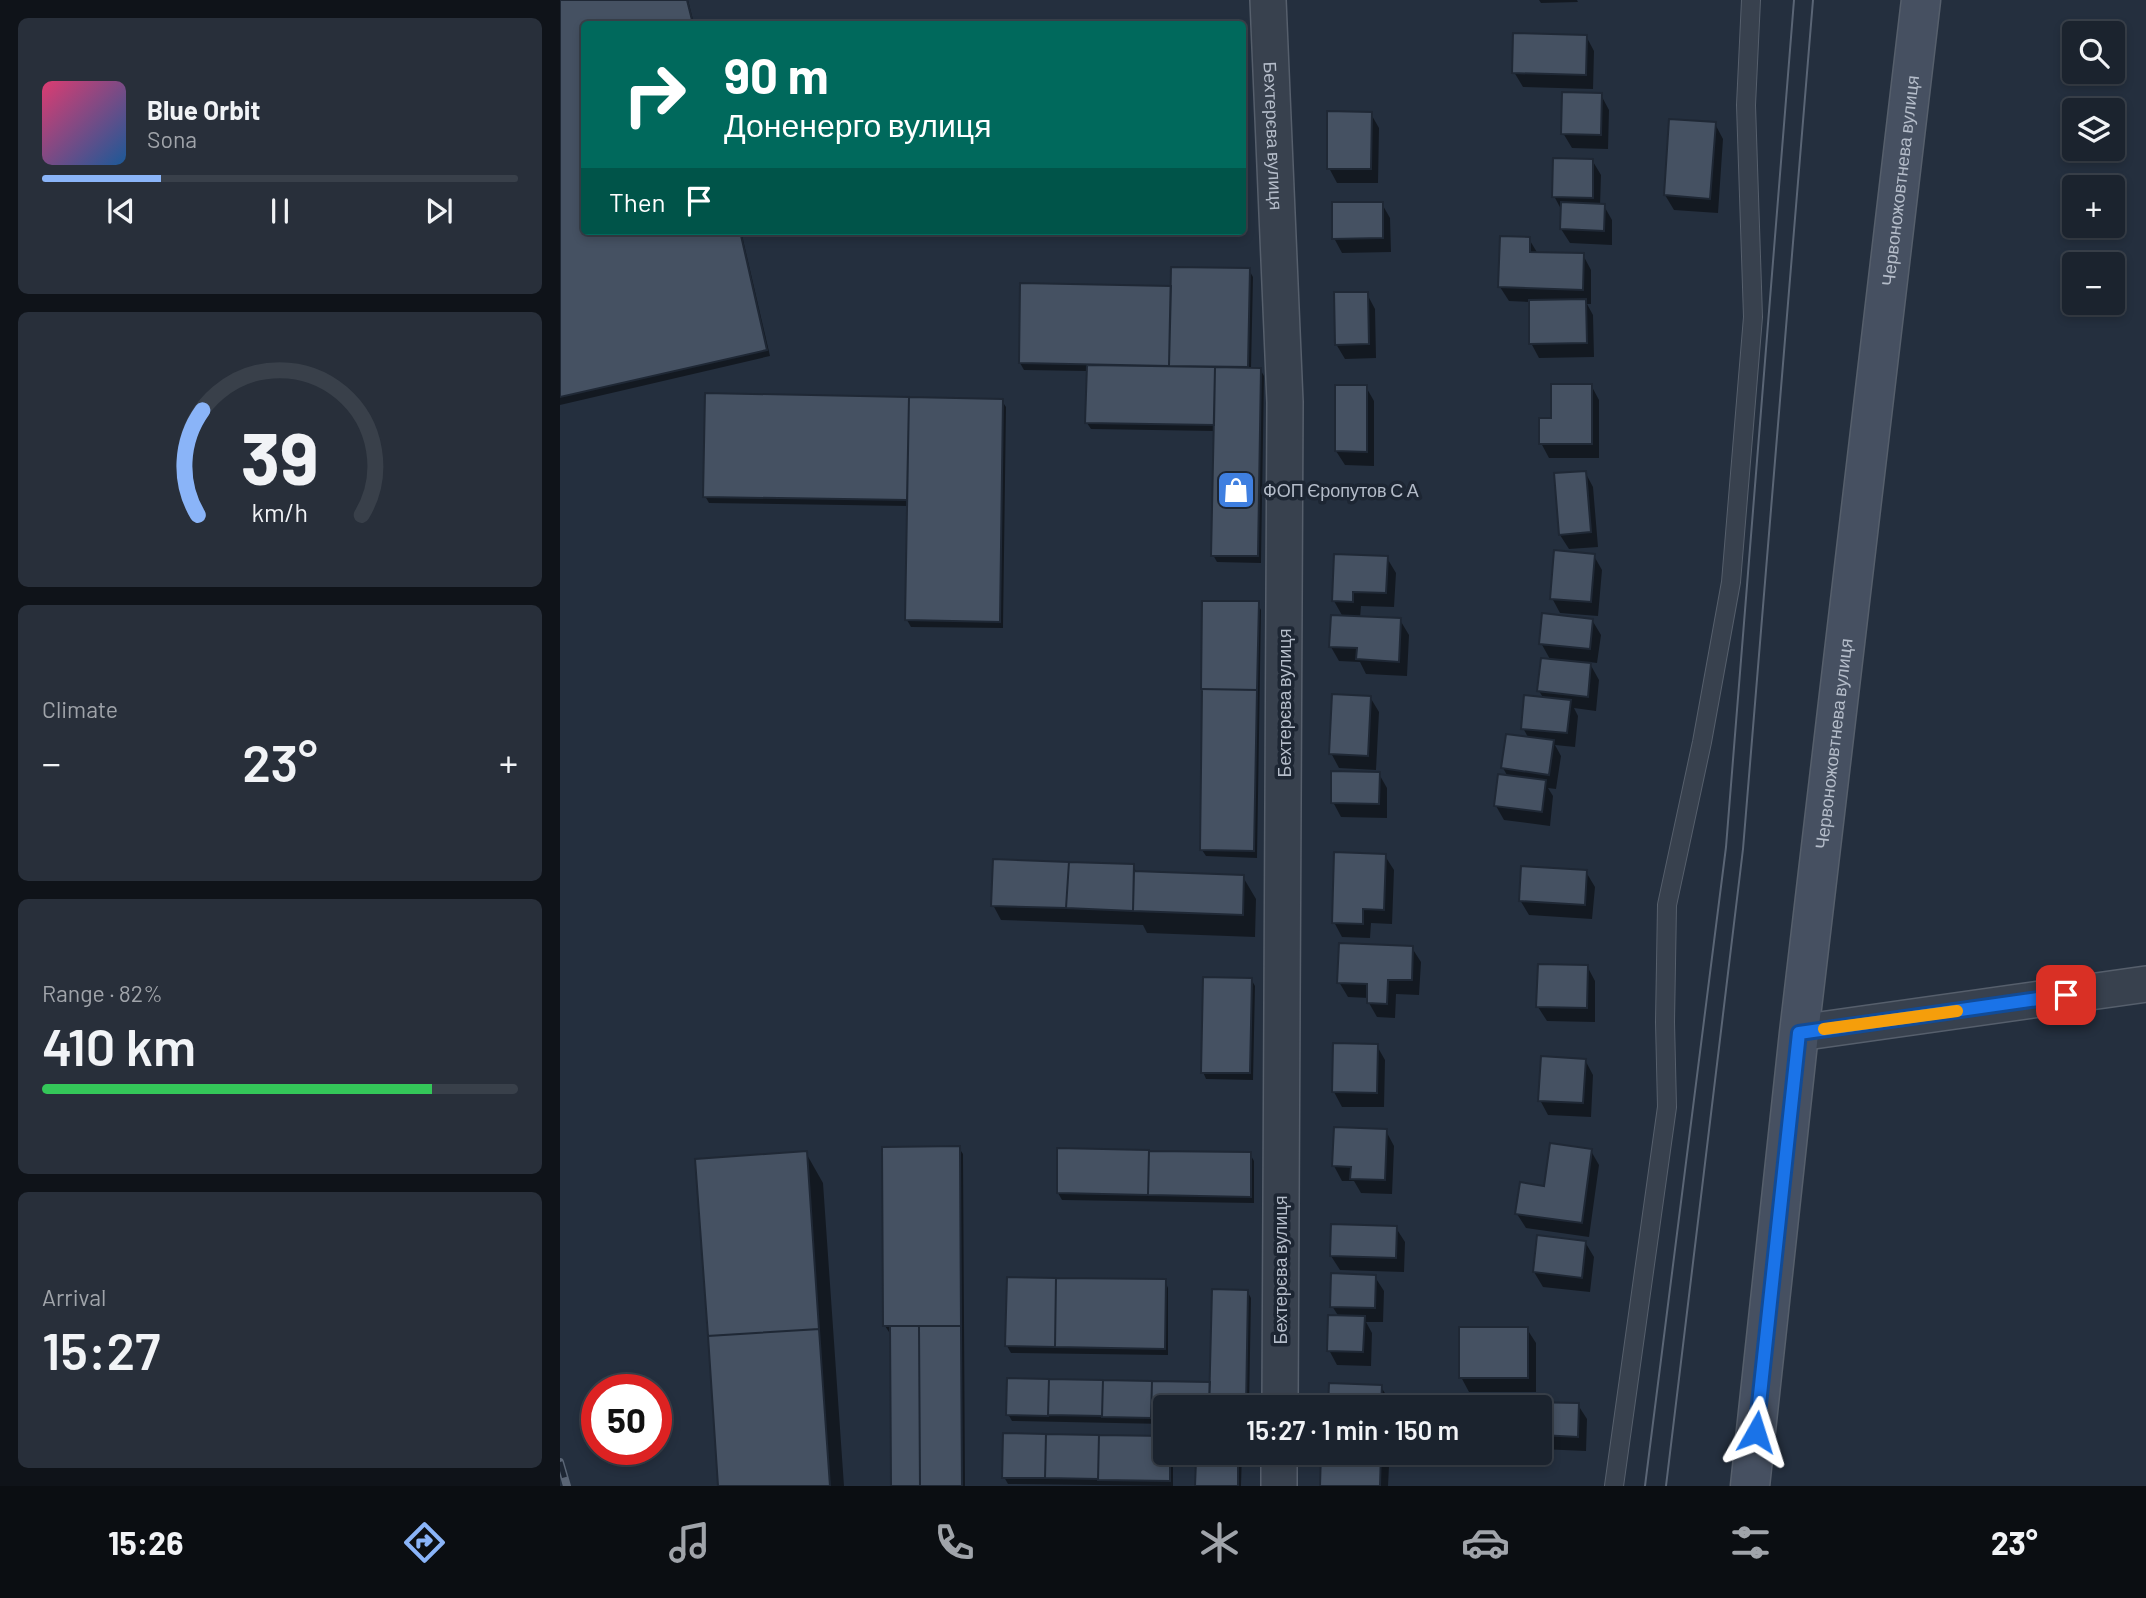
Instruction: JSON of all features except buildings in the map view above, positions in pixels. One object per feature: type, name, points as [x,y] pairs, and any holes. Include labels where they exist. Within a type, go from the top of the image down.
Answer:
[{"type":"main road","name":"Червоножовтнева вулиця","points":[[1750,1486],[1799,1033],[1921,0]]},
{"type":"street","name":"Бехтерєва вулиця","points":[[1268,0],[1285,402],[1280,1395]]},
{"type":"street","points":[[1799,1033],[2146,984]]},
{"type":"street","points":[[1279,1465],[1279,1486]]},
{"type":"lane","points":[[1614,1486],[1667,1107],[1667,905],[1702,742],[1731,582],[1753,317],[1746,105],[1751,0]]},
{"type":"tram line","points":[[1645,1486],[1726,847],[1794,0]]},
{"type":"tram line","points":[[1666,1486],[1743,849],[1813,0]]},
{"type":"railway","points":[[560,1462],[567,1486]]},
{"type":"slow traffic","points":[[1824,1029],[1957,1011]]},
{"type":"place","name":"ФОП Єропутов С А","points":[[1236,490]]},
{"type":"route","points":[[1756,1432],[1799,1033],[2066,995]]}]
